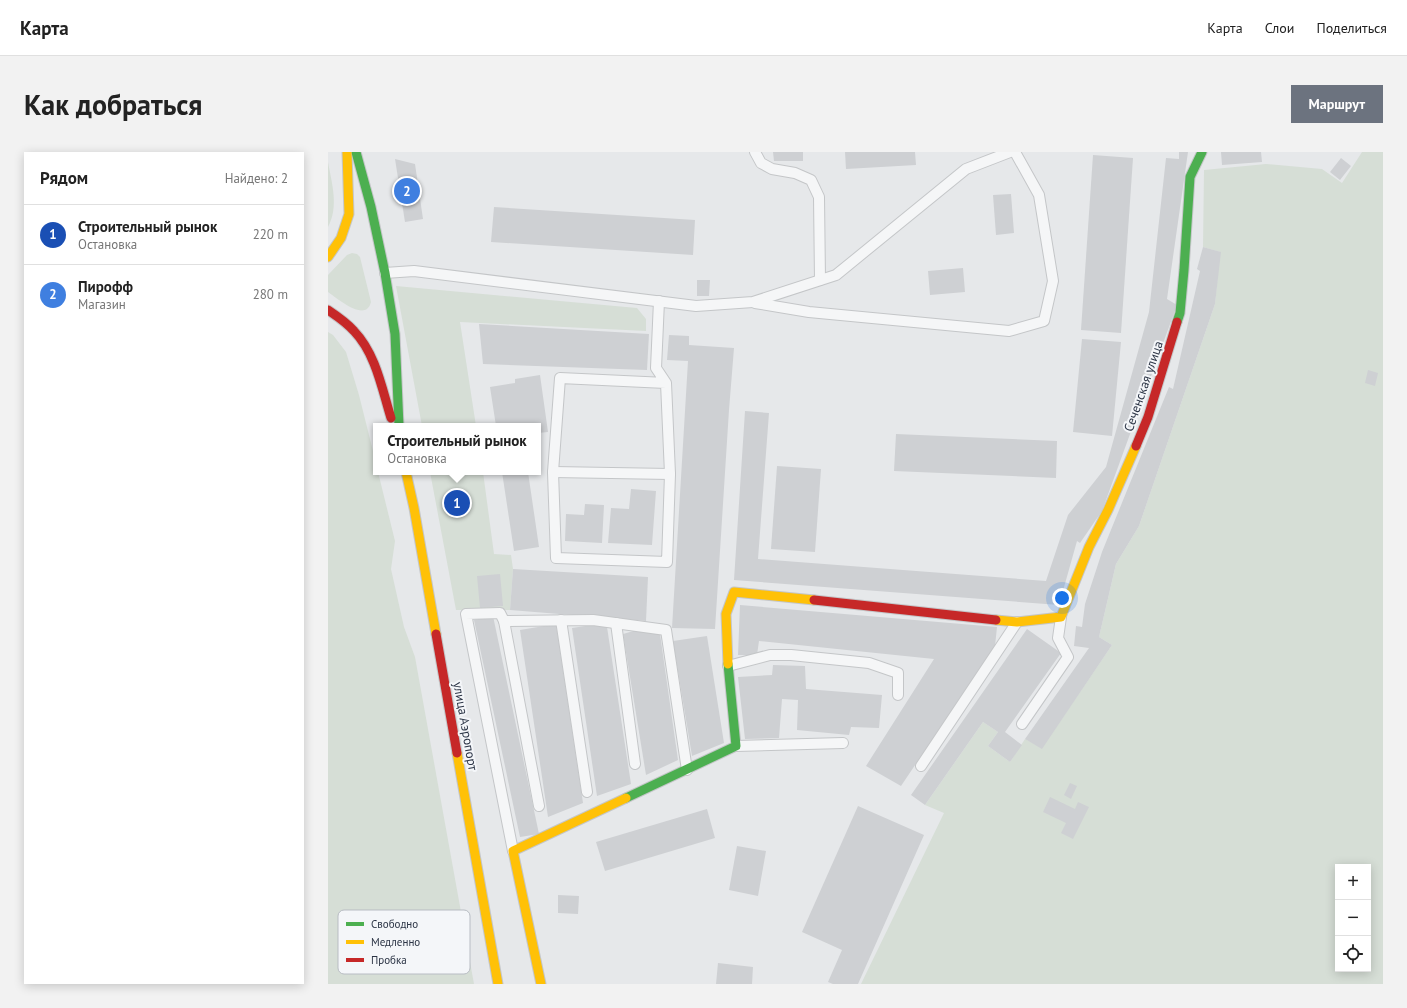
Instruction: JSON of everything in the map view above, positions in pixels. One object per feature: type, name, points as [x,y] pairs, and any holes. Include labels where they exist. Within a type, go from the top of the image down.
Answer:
[{"type":"street","points":[[328,257],[341,238],[349,214],[347,152]]},
{"type":"street","points":[[356,152],[371,207],[385,273],[395,334],[399,423]]},
{"type":"street","name":"Сеченская улица","points":[[1062,617],[1089,547],[1108,510],[1148,417],[1178,321],[1184,270],[1190,178],[1202,152]]},
{"type":"street","points":[[328,310],[342,319],[357,334],[370,353],[393,423]]},
{"type":"street","name":"улица Аэропорт","points":[[407,475],[498,984]]},
{"type":"street","points":[[541,984],[513,851],[736,746],[728,666],[726,614],[734,592],[1016,622],[1062,617]]},
{"type":"lane","points":[[755,152],[761,163],[772,169],[795,173],[812,180],[819,197],[820,280]]},
{"type":"lane","points":[[753,302],[836,275],[966,169],[1010,152]]},
{"type":"lane","points":[[385,273],[414,271],[696,306],[753,302],[809,312],[1009,331],[1044,321],[1053,281],[1039,195],[1015,152]]},
{"type":"lane","points":[[659,301],[656,368],[666,383],[670,474],[667,562],[556,558],[552,472],[560,378],[666,383]]},
{"type":"lane","points":[[552,472],[670,474]]},
{"type":"lane","points":[[513,851],[466,614],[500,613],[504,622],[539,806]]},
{"type":"lane","points":[[1022,724],[1068,657],[1058,638],[1062,617]]},
{"type":"lane","points":[[561,620],[587,792]]},
{"type":"lane","points":[[504,622],[593,620],[666,630],[687,770]]},
{"type":"lane","points":[[921,766],[1016,622]]},
{"type":"lane","points":[[616,623],[635,764]]},
{"type":"lane","points":[[728,666],[770,655],[791,654],[869,663],[898,672],[898,695]]},
{"type":"lane","points":[[736,746],[843,743]]},
{"type":"shaded area","points":[[1362,152],[1383,152],[1383,984],[861,984],[944,813],[925,805],[983,722],[998,732],[988,746],[1010,762],[1025,739],[1042,748],[1112,645],[1099,637],[1116,564],[1139,526],[1215,304],[1220,252],[1203,247],[1204,170],[1266,164],[1322,169],[1342,183]]},
{"type":"shaded area","points":[[328,162],[333,187],[334,203],[333,212],[328,227]]},
{"type":"shaded area","points":[[352,253],[357,254],[360,257],[371,302],[368,308],[364,310],[351,308],[328,292],[328,275],[347,255]]},
{"type":"shaded area","points":[[396,286],[637,308],[646,319],[646,331],[460,322],[476,423],[421,423]]},
{"type":"shaded area","points":[[328,332],[333,335],[346,352],[359,395],[373,451],[373,475],[379,475],[395,541],[391,569],[404,627],[415,657],[461,910],[338,910],[338,974],[470,974],[470,962],[474,984],[328,984]]},
{"type":"shaded area","points":[[431,475],[483,475],[494,554],[511,555],[513,569],[510,610],[456,610]]},
{"type":"building","points":[[773,152],[803,152],[803,161],[774,161]]},
{"type":"building","points":[[845,152],[915,152],[916,165],[846,169]]},
{"type":"building","points":[[1179,152],[1188,152],[1167,299],[1177,305],[1102,511],[1080,543],[1077,541],[1059,605],[734,580],[745,411],[769,413],[758,559],[1046,581],[1068,515],[1106,467],[1149,312],[1166,158],[1179,159]]},
{"type":"building","points":[[1221,152],[1261,152],[1262,162],[1222,165]]},
{"type":"building","points":[[1093,155],[1133,158],[1121,333],[1081,330]]},
{"type":"building","points":[[1341,158],[1351,166],[1340,180],[1330,172]]},
{"type":"building","points":[[395,159],[415,164],[423,219],[405,222]]},
{"type":"building","points":[[1011,194],[1014,233],[996,235],[993,195]]},
{"type":"building","points":[[494,207],[695,220],[693,255],[491,242]]},
{"type":"building","points":[[1203,247],[1221,252],[1215,304],[1139,526],[1116,564],[1099,637],[1112,645],[1042,749],[1025,739],[1089,648],[1074,646],[1076,626],[1082,627],[1085,604],[1102,552],[1169,387],[1173,389],[1200,271],[1197,269]]},
{"type":"building","points":[[963,268],[965,292],[930,295],[928,271]]},
{"type":"building","points":[[697,280],[710,280],[709,296],[697,296]]},
{"type":"building","points":[[479,324],[649,334],[647,370],[483,364]]},
{"type":"building","points":[[669,335],[689,336],[689,345],[734,348],[715,629],[672,628],[688,361],[667,360]]},
{"type":"building","points":[[1082,339],[1121,342],[1112,436],[1073,432]]},
{"type":"building","points":[[1368,370],[1378,373],[1375,386],[1365,383]]},
{"type":"building","points":[[540,375],[548,432],[541,433],[541,423],[496,423],[490,387],[515,383],[515,379]]},
{"type":"building","points":[[896,434],[1057,441],[1056,478],[894,471]]},
{"type":"building","points":[[777,466],[821,469],[815,552],[771,549]]},
{"type":"building","points":[[502,475],[528,475],[539,547],[514,551]]},
{"type":"building","points":[[631,489],[656,491],[652,545],[608,543],[611,508],[629,509]]},
{"type":"building","points":[[585,504],[604,505],[602,543],[565,541],[566,514],[584,515]]},
{"type":"building","points":[[513,569],[648,577],[646,621],[510,610]]},
{"type":"building","points":[[500,574],[503,606],[480,608],[477,576]]},
{"type":"building","points":[[740,605],[997,627],[995,646],[901,786],[866,766],[934,659],[759,641],[757,655],[738,655]]},
{"type":"building","points":[[493,616],[539,834],[520,837],[474,620]]},
{"type":"building","points":[[556,624],[583,803],[548,817],[520,630]]},
{"type":"building","points":[[592,625],[607,627],[631,784],[597,796],[572,628]]},
{"type":"building","points":[[1027,629],[1061,653],[1005,732],[1022,745],[1010,762],[988,746],[998,732],[983,722],[925,805],[911,795]]},
{"type":"building","points":[[637,630],[660,634],[678,760],[646,775],[623,634]]},
{"type":"building","points":[[707,636],[724,743],[692,756],[673,641]]},
{"type":"building","points":[[773,665],[805,666],[806,689],[882,695],[879,728],[851,727],[849,735],[797,730],[798,700],[782,699],[779,738],[745,739],[738,677],[772,675]]},
{"type":"building","points":[[1070,783],[1077,786],[1071,799],[1064,795]]},
{"type":"building","points":[[1050,797],[1075,809],[1078,802],[1089,807],[1073,839],[1061,833],[1066,823],[1043,812]]},
{"type":"building","points":[[858,806],[924,835],[858,984],[833,984],[828,982],[842,950],[802,932]]},
{"type":"building","points":[[707,809],[715,838],[605,871],[596,842]]},
{"type":"building","points":[[737,846],[766,851],[758,896],[729,890]]},
{"type":"building","points":[[558,895],[579,896],[578,914],[558,913]]},
{"type":"building","points":[[718,963],[753,967],[752,984],[716,984]]},
{"type":"traffic: fast","points":[[356,152],[371,207],[385,273],[395,334],[399,423]]},
{"type":"traffic: fast","points":[[1177,322],[1180,313],[1184,270],[1190,177],[1202,152]]},
{"type":"traffic: fast","points":[[626,798],[736,746],[728,664]]},
{"type":"traffic: slow","points":[[328,257],[341,238],[349,214],[347,152]]},
{"type":"traffic: slow","points":[[996,620],[1017,622],[1061,617],[1089,547],[1108,510],[1136,446]]},
{"type":"traffic: slow","points":[[407,475],[414,508],[436,634]]},
{"type":"traffic: slow","points":[[728,664],[726,614],[734,592],[814,600]]},
{"type":"traffic: slow","points":[[457,753],[498,984]]},
{"type":"traffic: slow","points":[[541,984],[513,851],[626,798]]},
{"type":"traffic: jam","points":[[328,310],[351,328],[362,340],[368,350],[377,372],[391,418]]},
{"type":"traffic: jam","points":[[1136,446],[1148,417],[1177,322]]},
{"type":"traffic: jam","points":[[814,600],[996,620]]},
{"type":"traffic: jam","points":[[436,634],[457,753]]},
{"type":"place","name":"Пирофф","points":[[407,191]]},
{"type":"place","name":"Строительный рынок","points":[[457,503]]}]
